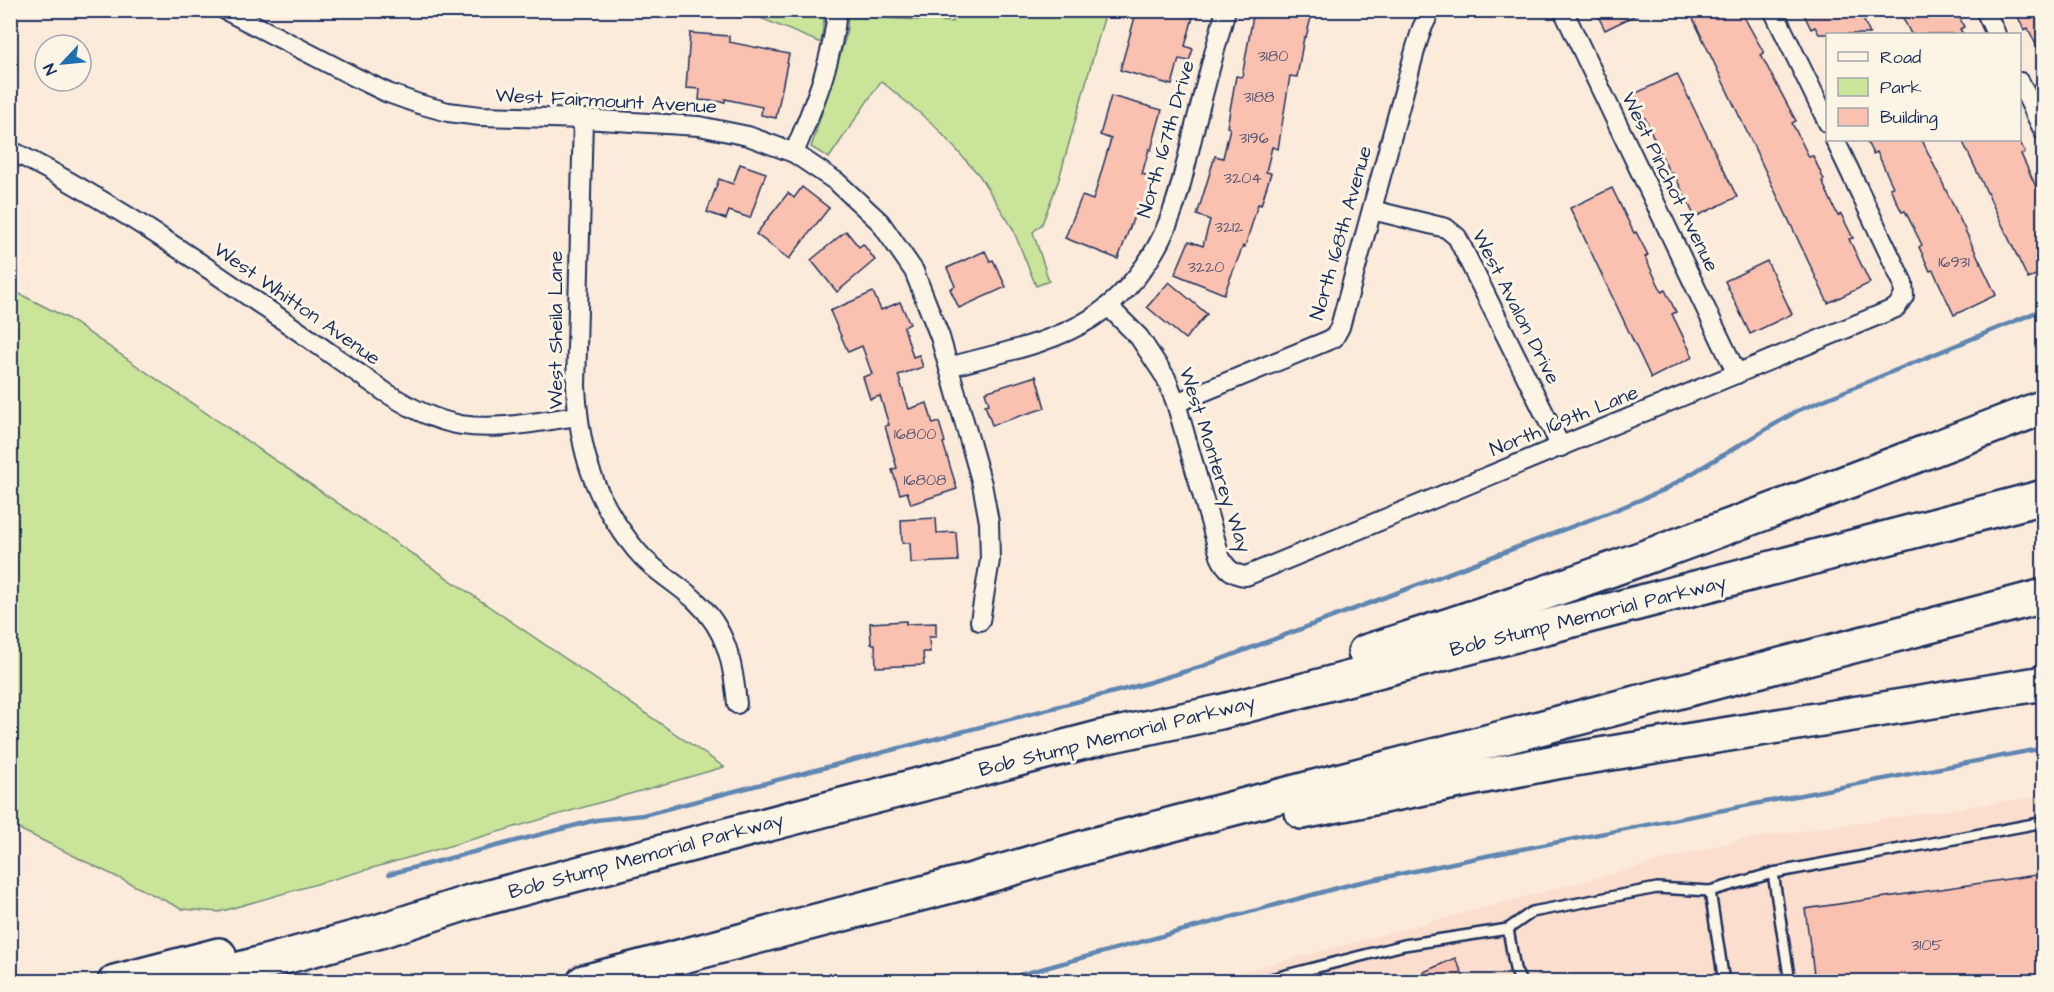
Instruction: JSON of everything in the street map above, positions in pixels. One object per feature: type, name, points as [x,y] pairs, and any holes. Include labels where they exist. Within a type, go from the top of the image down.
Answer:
[{"type":"highway","points":[[1116,734],[1214,695],[1417,636],[1631,563],[2043,408]]},
{"type":"highway","name":"Bob Stump Memorial Parkway","points":[[192,981],[380,931],[470,902],[1116,734],[1220,712],[2043,497]]},
{"type":"highway","points":[[584,981],[2043,596]]},
{"type":"highway","points":[[969,881],[1096,861],[1303,812],[1556,762],[2043,683]]},
{"type":"highway","points":[[115,981],[374,915],[470,902]]},
{"type":"street","name":"West Fairmount Avenue","points":[[225,10],[388,93],[419,104],[448,112],[480,116],[699,126],[748,136],[794,153],[837,182],[880,222],[914,271],[940,337],[982,484],[989,522],[990,560],[980,621]]},
{"type":"street","points":[[794,153],[813,107],[832,48],[837,10]]},
{"type":"street","name":"North 167th Drive","points":[[949,367],[1059,334],[1092,318],[1127,287],[1143,266],[1168,223],[1226,10]]},
{"type":"street","name":"North 168th Avenue","points":[[1176,404],[1334,338],[1340,327],[1416,47],[1431,10]]},
{"type":"street","name":"West Pinchot Avenue","points":[[1563,10],[1737,374]]},
{"type":"street","points":[[1773,10],[1826,121]]},
{"type":"street","points":[[1985,10],[1996,33]]},
{"type":"street","points":[[2021,86],[2043,132]]},
{"type":"street","name":"West Sheila Lane","points":[[583,119],[577,343],[578,416],[584,454],[597,490],[614,521],[638,552],[662,575],[695,600],[713,619],[721,634],[734,671],[737,704]]},
{"type":"street","name":"North 169th Lane","points":[[1234,573],[1246,576],[1252,574],[1889,312],[1900,304],[1904,296],[1903,283],[1835,141]]},
{"type":"street","name":"West Whitton Avenue","points":[[10,150],[64,177],[122,211],[413,410],[439,420],[463,425],[496,426],[578,416]]},
{"type":"street","name":"West Avalon Drive","points":[[1372,210],[1446,228],[1458,237],[1561,447]]},
{"type":"street","name":"West Monterey Way","points":[[1108,306],[1150,351],[1166,378],[1176,404],[1220,556],[1228,569],[1234,573]]},
{"type":"lane","points":[[1259,981],[1404,945],[1508,929],[1532,912],[1658,888],[1710,891],[1773,873],[2043,822]]},
{"type":"lane","points":[[1773,873],[1790,981]]},
{"type":"lane","points":[[1710,891],[1724,981]]},
{"type":"lane","points":[[1508,929],[1515,969],[1521,981]]},
{"type":"shaded area","points":[[2043,796],[2043,981],[1204,982],[1739,840]]},
{"type":"green space","points":[[825,10],[821,43],[746,12],[682,11]]},
{"type":"green space","points":[[954,11],[1106,11],[1059,179],[1042,224],[1033,232],[1049,281],[1036,286],[1012,227],[979,175],[934,125],[881,81],[829,158],[811,147],[846,36],[848,16],[953,22]]},
{"type":"green space","points":[[10,289],[67,318],[724,767],[219,912],[182,909],[11,825]]},
{"type":"building","points":[[1137,10],[1195,10],[1185,46],[1193,49],[1189,61],[1179,59],[1172,85],[1120,70]]},
{"type":"building","points":[[1254,10],[1313,10],[1306,37],[1304,37],[1297,77],[1290,76],[1278,149],[1272,147],[1266,172],[1271,173],[1261,205],[1258,204],[1245,247],[1243,246],[1224,294],[1175,274],[1189,241],[1203,246],[1210,220],[1197,215],[1215,156],[1223,158],[1230,128],[1227,127],[1236,76],[1242,77]]},
{"type":"building","points":[[1595,10],[1646,10],[1605,30]]},
{"type":"building","points":[[1689,10],[1740,10],[1764,53],[1761,55],[1796,121],[1792,123],[1809,157],[1813,156],[1838,216],[1841,214],[1853,238],[1849,239],[1870,283],[1828,303]]},
{"type":"building","points":[[1802,10],[1859,10],[1870,33],[1819,34],[1815,27],[1811,29]]},
{"type":"building","points":[[1899,10],[1956,10],[1964,27],[1960,29],[1962,33],[1910,33]]},
{"type":"building","points":[[2015,10],[2043,10],[2043,60],[2028,28],[2024,30]]},
{"type":"building","points":[[690,33],[729,36],[729,42],[789,54],[776,118],[761,115],[762,107],[725,99],[725,102],[699,100],[700,89],[686,88]]},
{"type":"building","points":[[1677,74],[1737,197],[1695,217],[1673,172],[1670,174],[1634,94]]},
{"type":"building","points":[[1111,96],[1162,110],[1142,174],[1156,178],[1148,206],[1139,203],[1118,259],[1065,238],[1082,196],[1093,200],[1111,139],[1100,135]]},
{"type":"building","points":[[1866,141],[1922,141],[1996,295],[1954,315],[1933,270],[1930,271],[1919,247],[1922,245],[1905,211],[1902,212],[1890,188],[1893,187],[1877,152],[1873,154]]},
{"type":"building","points":[[1962,141],[2020,141],[2025,152],[2021,154],[2037,189],[2043,186],[2043,271],[2028,279]]},
{"type":"building","points":[[740,164],[766,173],[750,218],[729,211],[726,219],[707,212],[719,179],[733,184]]},
{"type":"building","points":[[802,187],[829,208],[789,259],[756,234],[788,193],[794,198]]},
{"type":"building","points":[[1612,188],[1634,233],[1636,232],[1648,255],[1645,257],[1662,292],[1665,290],[1676,312],[1672,314],[1693,357],[1651,378],[1570,208]]},
{"type":"building","points":[[846,231],[859,247],[863,244],[875,260],[837,292],[811,260]]},
{"type":"building","points":[[985,251],[990,261],[993,260],[1006,287],[959,308],[950,289],[955,286],[947,268]]},
{"type":"building","points":[[1767,261],[1792,314],[1750,334],[1725,281]]},
{"type":"building","points":[[1169,282],[1207,314],[1185,339],[1147,307]]},
{"type":"building","points":[[873,292],[881,310],[900,302],[910,324],[904,327],[913,357],[919,355],[923,367],[898,375],[909,409],[927,403],[933,424],[939,422],[957,489],[911,504],[907,492],[900,494],[892,470],[897,468],[885,426],[889,425],[880,396],[870,399],[863,377],[872,374],[862,346],[848,352],[830,311]]},
{"type":"building","points":[[1036,376],[1045,408],[992,425],[985,405],[989,404],[985,392]]},
{"type":"building","points":[[936,518],[937,533],[956,532],[958,561],[911,563],[910,543],[902,543],[901,520]]},
{"type":"building","points":[[906,621],[906,624],[936,623],[936,637],[929,637],[930,652],[923,652],[924,665],[876,667],[875,644],[871,644],[870,623]]},
{"type":"building","points":[[2043,874],[2043,981],[1815,981],[1805,909]]},
{"type":"building","points":[[1455,958],[1466,981],[1404,981]]},
{"type":"waterway","points":[[389,874],[596,820],[643,815],[1137,686],[1203,666],[1664,490],[1797,411],[2044,309]]},
{"type":"waterway","points":[[994,982],[1352,884],[2044,748]]}]
